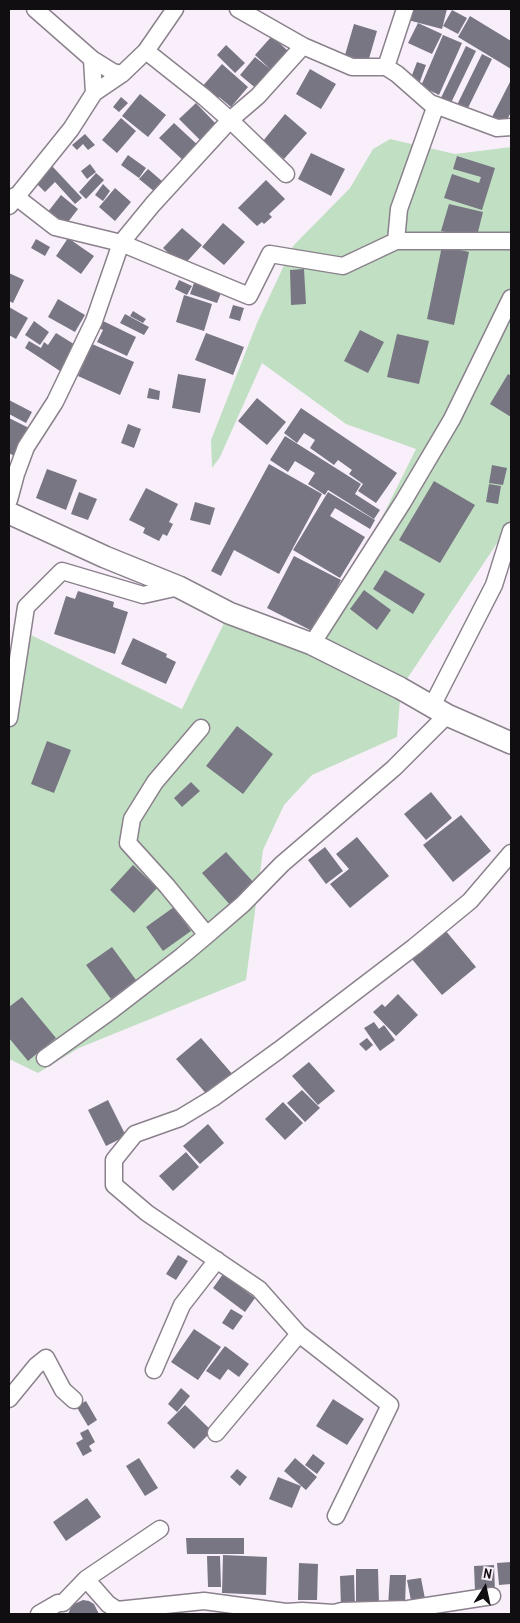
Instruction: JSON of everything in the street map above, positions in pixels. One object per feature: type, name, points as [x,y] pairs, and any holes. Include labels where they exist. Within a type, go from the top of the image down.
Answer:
[{"type":"street","points":[[35,9],[92,58],[113,72],[122,74]]},
{"type":"street","points":[[174,9],[146,51],[122,74],[94,94],[70,129],[12,201],[56,227],[121,243],[249,296],[270,254],[344,266],[396,241],[511,241]]},
{"type":"street","points":[[238,9],[303,46],[352,67],[386,67],[397,74],[430,103],[497,128],[511,127]]},
{"type":"street","points":[[386,67],[405,9]]},
{"type":"street","points":[[9,500],[26,447],[55,402],[94,321],[121,243],[153,204],[230,120],[258,96],[303,46]]},
{"type":"street","points":[[146,51],[204,97],[286,174]]},
{"type":"street","points":[[92,58],[94,94]]},
{"type":"street","points":[[396,241],[399,208],[436,105]]},
{"type":"street","points":[[312,644],[403,502],[452,419],[511,298]]},
{"type":"street","points":[[9,513],[105,557],[179,587],[229,613],[312,644],[400,688],[439,710],[511,743]]},
{"type":"street","points":[[45,1058],[112,1010],[182,956],[243,904],[282,864],[394,768],[439,710],[494,585],[511,531]]},
{"type":"street","points":[[9,718],[26,607],[62,571],[143,595],[179,587]]},
{"type":"street","points":[[201,728],[156,782],[132,819],[128,843],[167,886],[207,935]]},
{"type":"street","points":[[336,1516],[390,1405],[299,1334],[259,1289],[147,1213],[114,1185],[114,1160],[135,1134],[180,1118],[213,1098],[414,947],[470,901],[511,853]]},
{"type":"street","points":[[154,1370],[182,1306],[217,1260]]},
{"type":"street","points":[[216,1433],[299,1334]]},
{"type":"street","points":[[9,1399],[36,1366],[46,1358],[63,1390],[74,1400]]},
{"type":"street","points":[[39,1614],[58,1603],[63,1603],[86,1579],[160,1529]]},
{"type":"street","points":[[86,1579],[117,1612],[204,1601],[286,1612],[334,1613],[342,1611],[408,1609],[492,1596]]},
{"type":"green space","points":[[390,139],[455,154],[511,147],[511,522],[401,688],[397,737],[312,775],[284,805],[263,850],[246,980],[79,1048],[38,1073],[9,1059],[9,656],[31,635],[182,709],[229,613],[313,644],[340,602],[416,449],[346,424],[262,363],[220,457],[212,468],[211,440],[257,323],[293,246],[350,188],[373,149]]},
{"type":"building","points":[[406,9],[447,9],[442,29],[404,19]]},
{"type":"building","points":[[452,10],[467,18],[458,34],[443,26]]},
{"type":"building","points":[[470,16],[511,41],[511,69],[458,37]]},
{"type":"building","points":[[418,23],[442,34],[432,54],[408,43]]},
{"type":"building","points":[[354,24],[377,31],[368,62],[345,55]]},
{"type":"building","points":[[443,35],[462,43],[439,95],[421,86]]},
{"type":"building","points":[[272,36],[289,52],[259,91],[240,75],[255,57],[270,69],[255,55]]},
{"type":"building","points":[[226,45],[245,63],[235,73],[217,55]]},
{"type":"building","points":[[466,46],[476,51],[449,107],[439,102]]},
{"type":"building","points":[[482,54],[492,59],[465,114],[455,109]]},
{"type":"building","points":[[417,62],[426,65],[418,87],[409,83]]},
{"type":"building","points":[[222,64],[248,87],[231,107],[219,97],[215,101],[201,88]]},
{"type":"building","points":[[310,69],[336,84],[321,109],[296,94]]},
{"type":"building","points":[[511,80],[511,112],[505,124],[492,117]]},
{"type":"building","points":[[140,94],[166,115],[148,137],[122,116]]},
{"type":"building","points":[[121,97],[128,103],[119,112],[113,107]]},
{"type":"building","points":[[196,103],[217,125],[200,140],[179,119]]},
{"type":"building","points":[[285,114],[307,133],[284,159],[263,141]]},
{"type":"building","points":[[121,118],[136,131],[117,153],[102,140]]},
{"type":"building","points":[[174,123],[201,148],[186,163],[159,138]]},
{"type":"building","points":[[85,134],[95,145],[88,150],[83,144],[77,150],[72,145]]},
{"type":"building","points":[[311,153],[345,169],[331,196],[298,179]]},
{"type":"building","points":[[128,155],[146,168],[139,178],[121,165]]},
{"type":"building","points":[[457,156],[495,168],[482,210],[444,198],[452,174],[479,183],[481,177],[453,169]]},
{"type":"building","points":[[90,164],[96,172],[87,179],[81,171]]},
{"type":"building","points":[[52,166],[82,198],[75,204],[55,182],[45,192],[35,182]]},
{"type":"building","points":[[148,169],[163,182],[155,192],[139,179]]},
{"type":"building","points":[[96,173],[104,180],[86,199],[79,192]]},
{"type":"building","points":[[266,180],[285,199],[269,214],[272,217],[264,224],[262,222],[257,226],[238,208]]},
{"type":"building","points":[[103,184],[110,191],[103,201],[95,195]]},
{"type":"building","points":[[115,188],[131,202],[115,221],[99,207]]},
{"type":"building","points":[[61,195],[78,209],[65,226],[47,213]]},
{"type":"building","points":[[449,204],[483,212],[476,240],[441,231]]},
{"type":"building","points":[[223,223],[245,242],[224,265],[202,247]]},
{"type":"building","points":[[182,228],[202,245],[183,266],[163,248]]},
{"type":"building","points":[[68,238],[94,256],[81,274],[56,256]]},
{"type":"building","points":[[36,239],[50,247],[45,256],[31,248]]},
{"type":"building","points":[[442,246],[469,252],[454,325],[427,319]]},
{"type":"building","points":[[304,269],[306,304],[291,305],[290,270]]},
{"type":"building","points":[[9,273],[24,280],[13,303],[9,301]]},
{"type":"building","points":[[179,280],[192,286],[187,295],[175,289]]},
{"type":"building","points":[[194,283],[221,293],[217,303],[190,294]]},
{"type":"building","points":[[184,295],[212,304],[204,331],[176,322]]},
{"type":"building","points":[[58,299],[85,315],[75,332],[48,317]]},
{"type":"building","points":[[233,305],[244,308],[240,321],[229,318]]},
{"type":"building","points":[[9,307],[28,318],[16,339],[9,335]]},
{"type":"building","points":[[133,311],[146,319],[143,323],[130,316]]},
{"type":"building","points":[[125,314],[149,327],[144,335],[120,323]]},
{"type":"building","points":[[101,320],[136,337],[127,356],[97,342],[103,330],[97,327]]},
{"type":"building","points":[[34,321],[49,332],[40,345],[25,335]]},
{"type":"building","points":[[360,330],[384,342],[368,373],[344,361]]},
{"type":"building","points":[[56,333],[77,346],[60,371],[25,348],[29,341],[41,348],[44,342],[48,345]]},
{"type":"building","points":[[206,333],[244,347],[233,375],[195,360]]},
{"type":"building","points":[[397,334],[429,341],[419,384],[387,377]]},
{"type":"building","points":[[92,344],[134,362],[120,395],[78,376]]},
{"type":"building","points":[[178,374],[206,379],[200,413],[172,408]]},
{"type":"building","points":[[508,374],[511,376],[511,417],[490,404]]},
{"type":"building","points":[[149,388],[160,391],[159,400],[147,398]]},
{"type":"building","points":[[257,398],[286,422],[267,445],[238,421]]},
{"type":"building","points":[[9,400],[32,412],[26,423],[9,414]]},
{"type":"building","points":[[301,408],[397,473],[376,503],[358,491],[363,484],[349,474],[352,470],[338,460],[334,465],[310,448],[315,440],[304,433],[297,443],[284,433]]},
{"type":"building","points":[[9,418],[29,428],[14,456],[9,453]]},
{"type":"building","points":[[128,424],[141,429],[134,448],[121,443]]},
{"type":"building","points":[[285,436],[361,484],[355,494],[380,510],[374,519],[328,490],[325,495],[308,484],[315,473],[295,461],[288,472],[270,460]]},
{"type":"building","points":[[269,464],[322,494],[279,574],[234,550],[221,576],[211,571]]},
{"type":"building","points":[[492,465],[507,468],[503,485],[489,483]]},
{"type":"building","points":[[47,469],[77,480],[66,510],[36,498]]},
{"type":"building","points":[[434,481],[475,505],[440,563],[399,540]]},
{"type":"building","points":[[489,484],[501,486],[498,504],[486,502]]},
{"type":"building","points":[[146,488],[178,504],[169,522],[173,524],[167,536],[163,534],[159,541],[143,533],[145,528],[129,520]]},
{"type":"building","points":[[79,492],[97,499],[88,520],[71,514]]},
{"type":"building","points":[[328,492],[375,520],[370,529],[335,508],[330,516],[365,537],[340,578],[293,550]]},
{"type":"building","points":[[195,502],[215,508],[210,525],[190,520]]},
{"type":"building","points":[[294,556],[341,580],[314,632],[267,608]]},
{"type":"building","points":[[385,570],[425,594],[413,614],[373,589]]},
{"type":"building","points":[[364,590],[391,610],[377,630],[350,609]]},
{"type":"building","points":[[78,591],[114,602],[113,607],[128,612],[115,654],[54,634],[66,596],[75,599]]},
{"type":"building","points":[[133,638],[167,654],[166,657],[176,662],[166,684],[121,664]]},
{"type":"building","points":[[237,726],[273,754],[243,794],[206,766]]},
{"type":"building","points":[[47,741],[71,750],[54,793],[31,784]]},
{"type":"building","points":[[191,782],[200,791],[182,807],[174,798]]},
{"type":"building","points":[[431,792],[452,818],[426,840],[404,814]]},
{"type":"building","points":[[461,815],[491,851],[453,882],[423,845]]},
{"type":"building","points":[[357,837],[389,876],[350,908],[330,884],[349,869],[336,854]]},
{"type":"building","points":[[325,847],[343,871],[326,884],[308,860]]},
{"type":"building","points":[[226,852],[255,884],[231,906],[202,873]]},
{"type":"building","points":[[133,865],[157,888],[134,913],[110,890]]},
{"type":"building","points":[[174,907],[191,931],[163,951],[146,927]]},
{"type":"building","points":[[445,930],[476,967],[442,995],[411,958]]},
{"type":"building","points":[[112,947],[136,980],[111,999],[86,965]]},
{"type":"building","points":[[398,994],[418,1015],[396,1036],[373,1012],[382,1004],[385,1007]]},
{"type":"building","points":[[22,997],[56,1038],[28,1061],[9,1038],[9,1007]]},
{"type":"building","points":[[374,1022],[379,1029],[384,1025],[395,1040],[380,1051],[364,1028]]},
{"type":"building","points":[[201,1038],[234,1076],[209,1097],[176,1059]]},
{"type":"building","points":[[367,1038],[373,1045],[366,1051],[359,1044]]},
{"type":"building","points":[[309,1062],[335,1091],[318,1105],[292,1076]]},
{"type":"building","points":[[302,1090],[320,1108],[305,1122],[287,1103]]},
{"type":"building","points":[[108,1100],[126,1136],[106,1146],[88,1110]]},
{"type":"building","points":[[283,1102],[303,1123],[285,1140],[265,1119]]},
{"type":"building","points":[[208,1124],[224,1143],[200,1164],[183,1146]]},
{"type":"building","points":[[186,1152],[199,1167],[173,1191],[159,1176]]},
{"type":"building","points":[[178,1255],[188,1261],[176,1280],[166,1274]]},
{"type":"building","points":[[223,1274],[255,1298],[245,1312],[213,1288]]},
{"type":"building","points":[[231,1309],[243,1316],[233,1330],[222,1323]]},
{"type":"building","points":[[194,1329],[221,1347],[198,1380],[171,1362]]},
{"type":"building","points":[[225,1346],[249,1364],[239,1377],[228,1369],[220,1380],[206,1371]]},
{"type":"building","points":[[181,1388],[190,1396],[177,1412],[168,1404]]},
{"type":"building","points":[[333,1399],[364,1419],[347,1445],[316,1426]]},
{"type":"building","points":[[86,1401],[97,1420],[88,1426],[76,1406]]},
{"type":"building","points":[[185,1405],[212,1431],[194,1449],[167,1423]]},
{"type":"building","points":[[88,1429],[95,1442],[89,1446],[92,1451],[83,1456],[76,1443],[83,1439],[80,1433]]},
{"type":"building","points":[[313,1454],[325,1463],[317,1474],[305,1465]]},
{"type":"building","points":[[139,1458],[158,1488],[145,1496],[126,1466]]},
{"type":"building","points":[[295,1458],[317,1477],[306,1490],[284,1471]]},
{"type":"building","points":[[237,1469],[247,1477],[240,1486],[230,1477]]},
{"type":"building","points":[[278,1477],[301,1486],[292,1508],[269,1499]]},
{"type":"building","points":[[87,1498],[101,1517],[66,1541],[53,1522]]},
{"type":"building","points":[[186,1538],[244,1538],[244,1554],[187,1554]]},
{"type":"building","points":[[223,1555],[267,1557],[266,1595],[222,1593]]},
{"type":"building","points":[[207,1556],[220,1556],[221,1587],[208,1587]]},
{"type":"building","points":[[511,1562],[511,1584],[499,1585],[497,1563]]},
{"type":"building","points":[[299,1563],[318,1564],[317,1600],[298,1600]]},
{"type":"building","points":[[494,1565],[495,1591],[475,1592],[474,1566]]},
{"type":"building","points":[[356,1569],[378,1569],[379,1604],[356,1605]]},
{"type":"building","points":[[354,1575],[355,1607],[341,1608],[340,1576]]},
{"type":"building","points":[[390,1575],[406,1575],[405,1607],[388,1606]]},
{"type":"building","points":[[421,1578],[426,1604],[412,1606],[407,1580]]},
{"type":"building","points":[[83,1600],[94,1604],[99,1614],[68,1614],[72,1605]]}]
